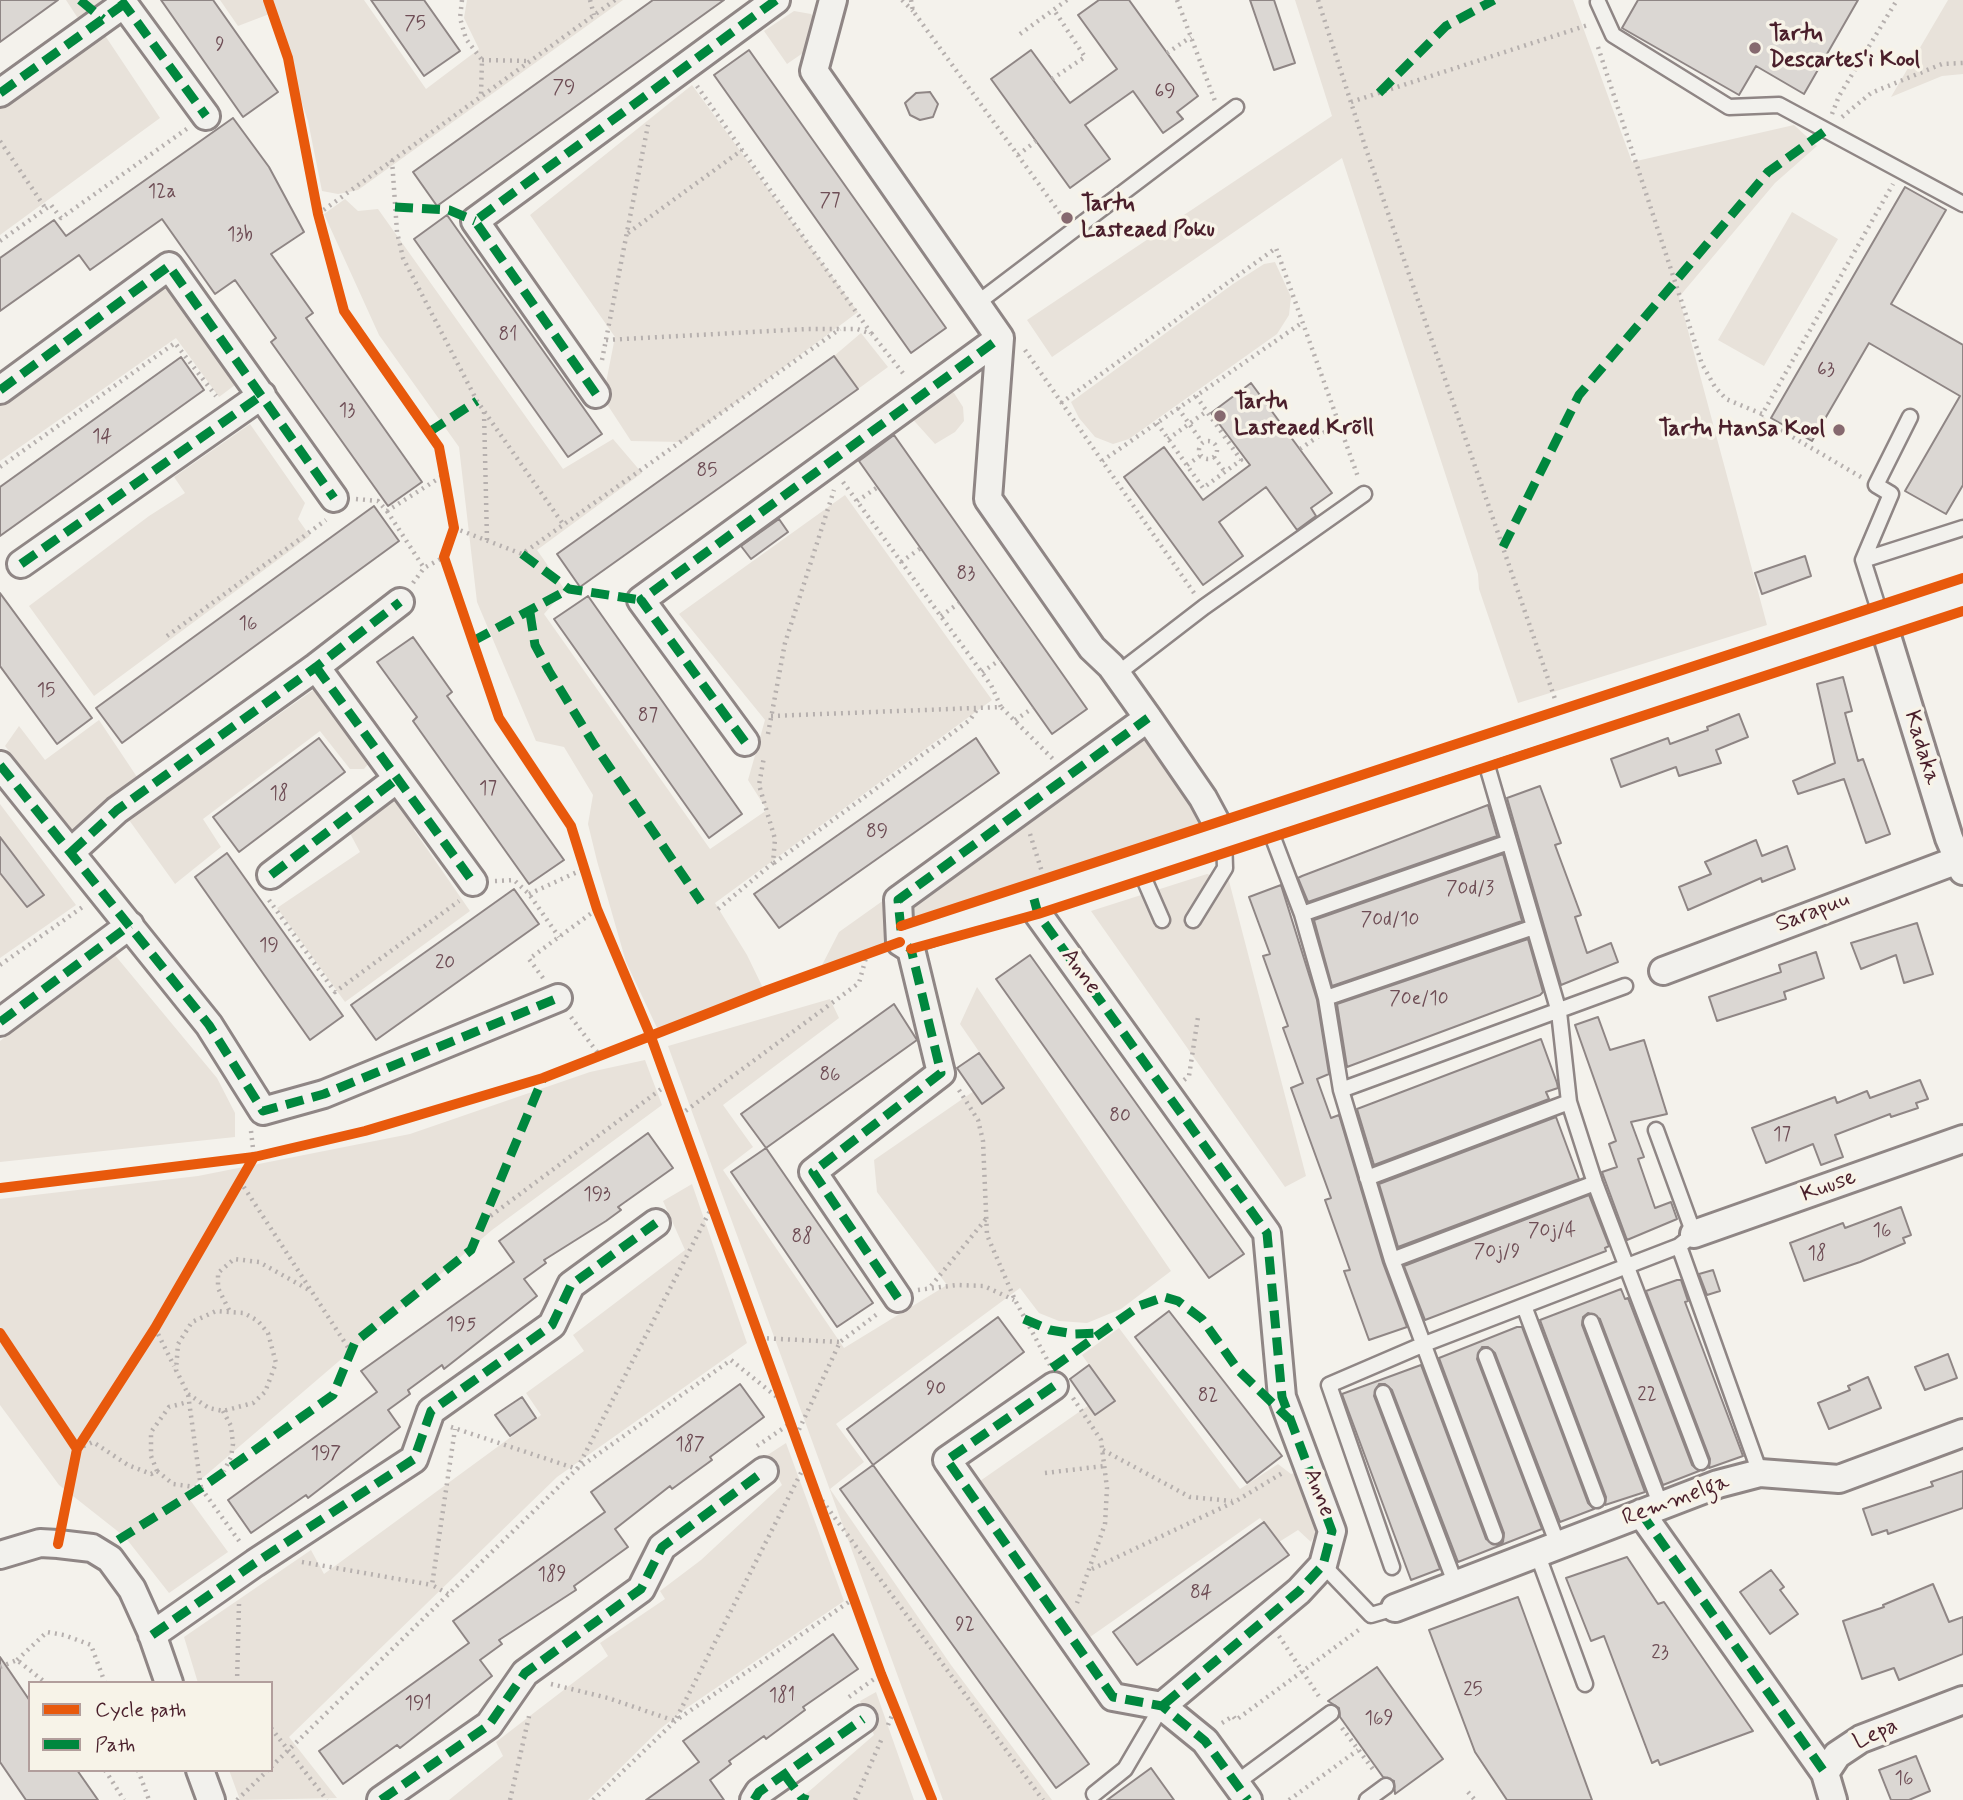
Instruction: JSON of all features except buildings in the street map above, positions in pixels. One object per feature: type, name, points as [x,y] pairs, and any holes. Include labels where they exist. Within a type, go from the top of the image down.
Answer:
[{"type":"street","points":[[596,394],[475,221],[776,0]]},
{"type":"street","points":[[833,0],[814,71],[976,304],[1010,341]]},
{"type":"street","points":[[0,93],[122,2],[206,116]]},
{"type":"street","points":[[0,390],[169,266],[262,395],[334,507]]},
{"type":"street","points":[[759,744],[641,600],[921,396],[1010,341]]},
{"type":"street","points":[[1010,341],[988,499],[1091,648],[1117,674],[1149,718],[1203,797],[1224,837]]},
{"type":"street","points":[[21,564],[262,395]]},
{"type":"street","points":[[900,942],[1039,889],[1138,865],[1963,596]]},
{"type":"street","points":[[71,852],[117,810],[316,667],[400,602]]},
{"type":"street","name":"Kadaka","points":[[1883,623],[1961,863]]},
{"type":"street","points":[[316,667],[397,779],[479,882]]},
{"type":"street","points":[[900,942],[898,900],[1149,718]]},
{"type":"street","points":[[0,765],[209,1025],[263,1111],[324,1094],[558,998]]},
{"type":"street","points":[[271,875],[397,779]]},
{"type":"street","name":"Sarapuu","points":[[1663,971],[1961,863]]},
{"type":"street","name":"Anne","points":[[1039,889],[1038,914],[1267,1233],[1282,1397],[1332,1531],[1323,1565],[1299,1591],[1161,1706]]},
{"type":"street","points":[[0,1022],[130,925]]},
{"type":"street","points":[[898,1298],[813,1172],[941,1073],[911,949],[900,942]]},
{"type":"street","name":"Kuuse","points":[[1687,1240],[1963,1139]]},
{"type":"street","points":[[152,1635],[414,1459],[431,1411],[552,1325],[571,1285],[656,1223]]},
{"type":"street","points":[[1057,1381],[947,1460],[1113,1697],[1161,1706],[1201,1738],[1242,1792]]},
{"type":"street","name":"Remmelga","points":[[1389,1610],[1718,1484],[1760,1473],[1839,1479],[1963,1433]]},
{"type":"street","points":[[381,1800],[489,1725],[526,1673],[641,1589],[662,1548],[764,1471]]},
{"type":"street","points":[[1651,1509],[1825,1773],[1833,1800]]},
{"type":"street","points":[[0,1555],[40,1543],[92,1548],[110,1559],[122,1573],[152,1635],[168,1681]]},
{"type":"street","name":"Lepa","points":[[1825,1773],[1837,1755],[1861,1739],[1963,1700]]},
{"type":"street","points":[[754,1800],[759,1792],[863,1719]]},
{"type":"street","points":[[201,1772],[211,1800]]},
{"type":"lane","points":[[1598,2],[1613,35],[1729,107],[1779,105],[1963,204]]},
{"type":"lane","points":[[976,304],[1236,107]]},
{"type":"lane","points":[[1883,623],[1863,560],[1891,494],[1876,485],[1910,417]]},
{"type":"lane","points":[[1117,674],[1204,607],[1364,494]]},
{"type":"lane","points":[[1863,560],[1963,528]]},
{"type":"lane","points":[[1483,752],[1559,1012],[1569,1102],[1595,1183],[1629,1266],[1701,1462]]},
{"type":"lane","points":[[1267,822],[1302,914],[1326,998],[1341,1090],[1392,1260],[1495,1536]]},
{"type":"lane","points":[[1194,920],[1225,868],[1224,837]]},
{"type":"lane","points":[[1302,914],[1509,842]]},
{"type":"lane","points":[[1138,865],[1162,920]]},
{"type":"lane","points":[[1326,998],[1534,928]]},
{"type":"lane","points":[[1341,1090],[1625,986]]},
{"type":"lane","points":[[1367,1178],[1569,1102]]},
{"type":"lane","points":[[1657,1130],[1687,1240],[1760,1473]]},
{"type":"lane","points":[[1392,1260],[1595,1183]]},
{"type":"lane","points":[[1392,1567],[1329,1385],[1422,1345],[1629,1266],[1687,1240]]},
{"type":"lane","points":[[1524,1306],[1597,1500]]},
{"type":"lane","points":[[1591,1322],[1651,1509]]},
{"type":"lane","points":[[1486,1356],[1548,1549],[1585,1684]]},
{"type":"lane","points":[[1383,1393],[1456,1585]]},
{"type":"lane","points":[[1323,1565],[1371,1615],[1389,1610]]},
{"type":"lane","points":[[1094,1794],[1125,1769],[1161,1706]]},
{"type":"lane","points":[[1242,1792],[1331,1713]]},
{"type":"lane","points":[[1367,1800],[1386,1786]]},
{"type":"path","points":[[462,0],[460,18],[466,39],[482,60],[481,95]]},
{"type":"path","points":[[590,0],[594,15]]},
{"type":"path","points":[[315,201],[319,220],[392,160],[615,0]]},
{"type":"path","points":[[902,0],[913,11],[1073,230]]},
{"type":"path","points":[[912,0],[913,11]]},
{"type":"path","points":[[1020,34],[1067,0]]},
{"type":"path","points":[[1177,0],[1222,118]]},
{"type":"path","points":[[1318,0],[1564,724]]},
{"type":"path","points":[[1825,131],[1839,96],[1897,0]]},
{"type":"path","points":[[1052,79],[1086,57],[1054,10]]},
{"type":"path","points":[[1351,102],[1606,19]]},
{"type":"path","points":[[1591,24],[1702,364],[1715,387],[1726,399],[1762,414]]},
{"type":"path","points":[[1167,52],[1191,37]]},
{"type":"path","points":[[482,60],[530,61]]},
{"type":"path","points":[[1825,131],[1871,93],[1942,64],[1963,63]]},
{"type":"path","points":[[684,67],[872,334],[921,396]]},
{"type":"path","points":[[596,394],[653,89]]},
{"type":"path","points":[[0,241],[51,205],[61,218],[206,116]]},
{"type":"path","points":[[0,141],[46,209]]},
{"type":"path","points":[[1018,155],[1036,141]]},
{"type":"path","points":[[628,233],[742,150]]},
{"type":"path","points":[[392,160],[397,232],[403,258],[484,411],[564,524]]},
{"type":"path","points":[[1876,485],[1760,418],[1900,171]]},
{"type":"path","points":[[1062,403],[1276,248],[1364,494]]},
{"type":"path","points":[[1102,461],[1303,322]]},
{"type":"path","points":[[606,340],[839,329],[858,329],[872,334]]},
{"type":"path","points":[[400,602],[424,568],[449,542],[487,540],[522,554],[839,329]]},
{"type":"path","points":[[1010,341],[1062,403],[1204,607]]},
{"type":"path","points":[[0,467],[175,342],[232,417]]},
{"type":"path","points":[[1157,423],[1203,488],[1241,460],[1196,396]]},
{"type":"path","points":[[1178,408],[1202,442]]},
{"type":"path","points":[[484,411],[487,540]]},
{"type":"path","points":[[1168,439],[1207,411]]},
{"type":"path","points":[[1300,449],[1339,422]]},
{"type":"path","points":[[1225,438],[1215,446],[1214,457],[1225,472]]},
{"type":"path","points":[[1202,442],[1209,441],[1215,446]]},
{"type":"path","points":[[1200,456],[1199,448],[1202,442]]},
{"type":"path","points":[[1187,465],[1200,456]]},
{"type":"path","points":[[1200,456],[1209,460],[1214,457]]},
{"type":"path","points":[[387,511],[443,470],[447,488]]},
{"type":"path","points":[[773,863],[775,839],[759,785],[759,744],[771,716],[785,643],[839,476],[982,672],[1002,707],[1069,776]]},
{"type":"path","points":[[857,501],[878,487]]},
{"type":"path","points":[[167,636],[334,507],[378,501],[424,568]]},
{"type":"path","points":[[448,569],[452,514]]},
{"type":"path","points":[[901,562],[921,548]]},
{"type":"path","points":[[941,616],[959,603]]},
{"type":"path","points":[[982,672],[1000,660]]},
{"type":"path","points":[[771,716],[1002,707]]},
{"type":"path","points":[[719,909],[773,863],[970,720],[979,708]]},
{"type":"path","points":[[1015,720],[1033,708]]},
{"type":"path","points":[[1021,810],[1039,889]]},
{"type":"path","points":[[529,894],[585,868]]},
{"type":"path","points":[[271,875],[258,885],[335,992],[479,882],[514,880],[529,894],[559,937]]},
{"type":"path","points":[[0,965],[102,893]]},
{"type":"path","points":[[594,899],[603,922]]},
{"type":"path","points":[[855,959],[900,942]]},
{"type":"path","points":[[485,1220],[859,983],[867,954]]},
{"type":"path","points":[[1168,1096],[1189,1076],[1198,1017]]},
{"type":"path","points":[[589,1061],[613,1052]]},
{"type":"path","points":[[938,1064],[978,1120],[983,1141],[988,1235],[1014,1300],[1057,1381],[1101,1440],[1107,1488],[1104,1524],[1091,1570],[1066,1629]]},
{"type":"path","points":[[664,1073],[684,1128]]},
{"type":"path","points":[[241,1158],[267,1154]]},
{"type":"path","points":[[234,1192],[254,1157]]},
{"type":"path","points":[[240,1181],[351,1352]]},
{"type":"path","points":[[708,1192],[717,1217]]},
{"type":"path","points":[[578,1469],[713,1205]]},
{"type":"path","points":[[930,1287],[986,1219]]},
{"type":"path","points":[[229,1310],[218,1288],[218,1273],[234,1259],[259,1262],[312,1291]]},
{"type":"path","points":[[675,1721],[801,1449],[840,1342],[898,1298],[930,1287],[984,1286],[1014,1300]]},
{"type":"path","points":[[176,1370],[175,1357],[183,1332],[203,1315],[229,1310],[258,1321],[268,1333],[276,1363],[272,1379],[259,1398],[238,1409],[223,1411],[209,1408],[188,1394]]},
{"type":"path","points":[[148,1339],[161,1317]]},
{"type":"path","points":[[756,1326],[765,1351]]},
{"type":"path","points":[[155,1328],[188,1394],[201,1488],[254,1564],[237,1681]]},
{"type":"path","points":[[760,1338],[840,1342]]},
{"type":"path","points":[[273,1765],[578,1469],[731,1360],[783,1402]]},
{"type":"path","points":[[774,1376],[832,1534]]},
{"type":"path","points":[[188,1402],[169,1407],[151,1432],[151,1456],[157,1471],[173,1484],[201,1488]]},
{"type":"path","points":[[223,1411],[231,1426],[233,1444],[231,1457],[224,1471]]},
{"type":"path","points":[[431,1411],[455,1429],[578,1469]]},
{"type":"path","points":[[74,1462],[77,1449],[91,1427]]},
{"type":"path","points":[[432,1585],[455,1429]]},
{"type":"path","points":[[69,1437],[77,1449]]},
{"type":"path","points":[[77,1449],[93,1442],[128,1465],[152,1474],[157,1471]]},
{"type":"path","points":[[1103,1449],[1190,1497],[1236,1500]]},
{"type":"path","points":[[1091,1570],[1274,1480],[1305,1456]]},
{"type":"path","points":[[1045,1473],[1104,1466]]},
{"type":"path","points":[[818,1495],[1043,1800]]},
{"type":"path","points":[[254,1564],[432,1585],[448,1594]]},
{"type":"path","points":[[851,1585],[860,1610]]},
{"type":"path","points":[[593,1800],[675,1721],[856,1597]]},
{"type":"path","points":[[1201,1738],[1233,1716],[1236,1720],[1389,1610]]},
{"type":"path","points":[[1266,1619],[1386,1786]]},
{"type":"path","points":[[0,1667],[17,1660],[47,1632],[91,1645],[104,1681]]},
{"type":"path","points":[[17,1660],[43,1681]]},
{"type":"path","points":[[877,1661],[901,1718]]},
{"type":"path","points":[[549,1684],[608,1698],[675,1721]]},
{"type":"path","points":[[855,1800],[891,1695]]},
{"type":"path","points":[[510,1800],[531,1707]]},
{"type":"path","points":[[273,1730],[327,1800]]},
{"type":"path","points":[[1289,1800],[1358,1749]]},
{"type":"path","points":[[106,1772],[124,1800]]},
{"type":"path","points":[[139,1772],[149,1800]]},
{"type":"path","points":[[237,1800],[266,1772]]},
{"type":"path","points":[[1468,1792],[1475,1800]]},
{"type":"shaded area","points":[[66,0],[101,0],[108,8],[94,19],[160,118],[0,235],[0,86],[83,26]]},
{"type":"shaded area","points":[[220,0],[364,0],[426,89],[479,49],[464,18],[467,0],[623,0],[358,190],[338,194],[322,191],[308,121],[272,13],[238,26]]},
{"type":"shaded area","points":[[1295,0],[1573,0],[1632,162],[1794,125],[1817,146],[1775,183],[1679,297],[1767,625],[1518,703],[1342,158],[1052,357],[1027,320],[1332,116]]},
{"type":"shaded area","points":[[1948,0],[1963,0],[1963,74],[1942,76],[1891,97]]},
{"type":"shaded area","points":[[794,11],[811,14],[816,22],[816,44],[787,64],[764,31]]},
{"type":"shaded area","points":[[692,85],[858,312],[683,442],[631,441],[603,398],[615,337],[530,215]]},
{"type":"shaded area","points":[[345,199],[358,211],[378,209],[563,469],[613,439],[642,473],[537,550],[565,590],[544,614],[710,849],[767,810],[748,780],[765,720],[679,614],[845,495],[992,700],[715,903],[747,955],[763,988],[658,1030],[626,962],[597,861],[588,824],[593,795],[564,747],[536,741],[477,602],[459,447],[379,335],[324,214]]},
{"type":"shaded area","points":[[1792,212],[1838,239],[1764,366],[1718,340]]},
{"type":"shaded area","points":[[1275,262],[1291,297],[1289,315],[1277,334],[1129,439],[1113,444],[1095,437],[1079,418],[1071,402],[1233,284],[1264,264]]},
{"type":"shaded area","points":[[165,281],[239,382],[219,397],[176,338],[0,461],[0,400]]},
{"type":"shaded area","points":[[861,333],[888,367],[858,389],[834,356]]},
{"type":"shaded area","points":[[947,389],[954,393],[963,407],[964,421],[955,432],[935,444],[908,414]]},
{"type":"shaded area","points":[[250,424],[305,503],[298,519],[310,536],[94,696],[29,606],[149,516],[185,493],[174,477]]},
{"type":"shaded area","points":[[319,686],[371,754],[369,763],[364,769],[350,769],[320,731],[203,819],[221,847],[175,884],[129,820]]},
{"type":"shaded area","points":[[1145,714],[1225,825],[820,969],[839,932]]},
{"type":"shaded area","points":[[99,720],[141,783],[115,796],[73,831],[5,746],[19,726],[45,760]]},
{"type":"shaded area","points":[[406,778],[424,804],[414,830],[470,911],[345,1002],[277,908],[360,852],[345,824]]},
{"type":"shaded area","points":[[0,804],[76,905],[0,958]]},
{"type":"shaded area","points":[[1207,874],[1229,881],[1306,1176],[1285,1187],[1091,911]]},
{"type":"shaded area","points":[[114,954],[217,1078],[235,1113],[235,1137],[0,1162],[0,1041]]},
{"type":"shaded area","points":[[977,987],[1171,1271],[1121,1309],[1087,1323],[1059,1321],[1039,1313],[1020,1288],[836,1424],[864,1462],[830,1489],[951,1665],[1052,1800],[943,1800],[668,1046],[830,999],[839,1018],[723,1105],[753,1147],[723,1170],[844,1348],[947,1285],[877,1192],[874,1160],[974,1091],[982,1104],[1004,1088],[960,1024]]},
{"type":"shaded area","points":[[645,1060],[662,1105],[492,1230],[185,1493],[228,1552],[169,1593],[125,1537],[59,1485],[0,1405],[0,1199],[198,1176],[410,1134],[590,1072]]},
{"type":"shaded area","points":[[692,1184],[747,1343],[557,1477],[289,1737],[337,1798],[240,1800],[230,1772],[273,1772],[273,1681],[197,1681],[184,1637],[311,1550],[324,1574],[541,1415],[526,1393],[584,1351],[573,1335],[685,1250],[663,1201]]},
{"type":"shaded area","points":[[1119,1328],[1240,1489],[1278,1464],[1291,1474],[1299,1472],[1316,1532],[1311,1542],[1298,1530],[1279,1542],[1260,1518],[1090,1637],[980,1481],[1089,1405],[1114,1401],[1082,1355]]},
{"type":"shaded area","points":[[786,1443],[844,1601],[685,1709],[660,1729],[588,1800],[449,1800],[503,1756],[496,1742],[608,1656],[600,1643],[665,1599],[660,1591],[701,1560],[782,1485],[766,1456]]},
{"type":"shaded area","points":[[876,1692],[914,1800],[799,1800],[874,1735],[860,1701]]},
{"type":"marked path","points":[[80,0],[103,19]]},
{"type":"marked path","points":[[121,0],[206,116]]},
{"type":"marked path","points":[[596,394],[475,221],[776,0]]},
{"type":"marked path","points":[[1379,93],[1446,26],[1494,0]]},
{"type":"marked path","points":[[0,93],[124,4]]},
{"type":"marked path","points":[[1503,547],[1579,395],[1768,172],[1825,131]]},
{"type":"marked path","points":[[395,207],[449,210],[475,221]]},
{"type":"marked path","points":[[0,390],[169,266],[334,498]]},
{"type":"marked path","points":[[745,742],[641,600],[1000,338]]},
{"type":"marked path","points":[[21,564],[262,395]]},
{"type":"marked path","points":[[429,432],[477,401]]},
{"type":"marked path","points":[[522,554],[569,589],[641,600]]},
{"type":"marked path","points":[[473,641],[569,589]]},
{"type":"marked path","points":[[71,852],[117,810],[316,667],[400,602]]},
{"type":"marked path","points":[[530,613],[535,645],[549,671],[595,746],[701,902]]},
{"type":"marked path","points":[[316,667],[473,882]]},
{"type":"marked path","points":[[901,930],[898,900],[1148,718]]},
{"type":"marked path","points":[[0,765],[209,1025],[263,1111],[324,1094],[558,998]]},
{"type":"marked path","points":[[271,875],[397,779]]},
{"type":"marked path","points":[[1034,899],[1038,914],[1267,1233],[1282,1397],[1332,1531],[1323,1565],[1299,1591],[1162,1706]]},
{"type":"marked path","points":[[0,1022],[130,925]]},
{"type":"marked path","points":[[898,1298],[813,1172],[941,1073],[911,949],[908,947]]},
{"type":"marked path","points":[[118,1540],[201,1488],[333,1395],[355,1342],[471,1250],[543,1078]]},
{"type":"marked path","points":[[152,1635],[255,1563],[414,1459],[431,1411],[552,1325],[571,1285],[656,1223]]},
{"type":"marked path","points":[[1052,1368],[1139,1306],[1164,1297],[1178,1301],[1202,1319],[1239,1371],[1289,1419]]},
{"type":"marked path","points":[[1024,1319],[1050,1330],[1074,1334],[1101,1333]]},
{"type":"marked path","points":[[1054,1386],[947,1460],[1113,1697],[1162,1706],[1205,1741],[1248,1800]]},
{"type":"marked path","points":[[381,1800],[489,1725],[525,1673],[641,1589],[662,1547],[764,1471]]},
{"type":"marked path","points":[[1641,1513],[1825,1773]]},
{"type":"marked path","points":[[754,1800],[759,1792],[863,1719]]},
{"type":"marked path","points":[[784,1774],[802,1798],[808,1800]]},
{"type":"cycle path","points":[[268,0],[288,58],[318,214],[344,311],[439,447],[454,528],[444,557],[499,718],[571,826],[597,909],[651,1037],[881,1674],[932,1800]]},
{"type":"cycle path","points":[[901,926],[1963,578]]},
{"type":"cycle path","points":[[911,949],[1038,914],[1963,611]]},
{"type":"cycle path","points":[[0,1188],[254,1157],[365,1131],[543,1078],[768,990],[900,942]]},
{"type":"cycle path","points":[[58,1544],[77,1449],[155,1328],[254,1157]]},
{"type":"cycle path","points":[[0,1333],[77,1449]]},
{"type":"place","name":"Tartu Descartes'i Kool","points":[[1755,48]]},
{"type":"place","name":"Tartu Lasteaed Poku","points":[[1067,218]]},
{"type":"place","name":"Tartu Lasteaed Krõll","points":[[1220,416]]},
{"type":"place","name":"Tartu Hansa Kool","points":[[1839,430]]}]
